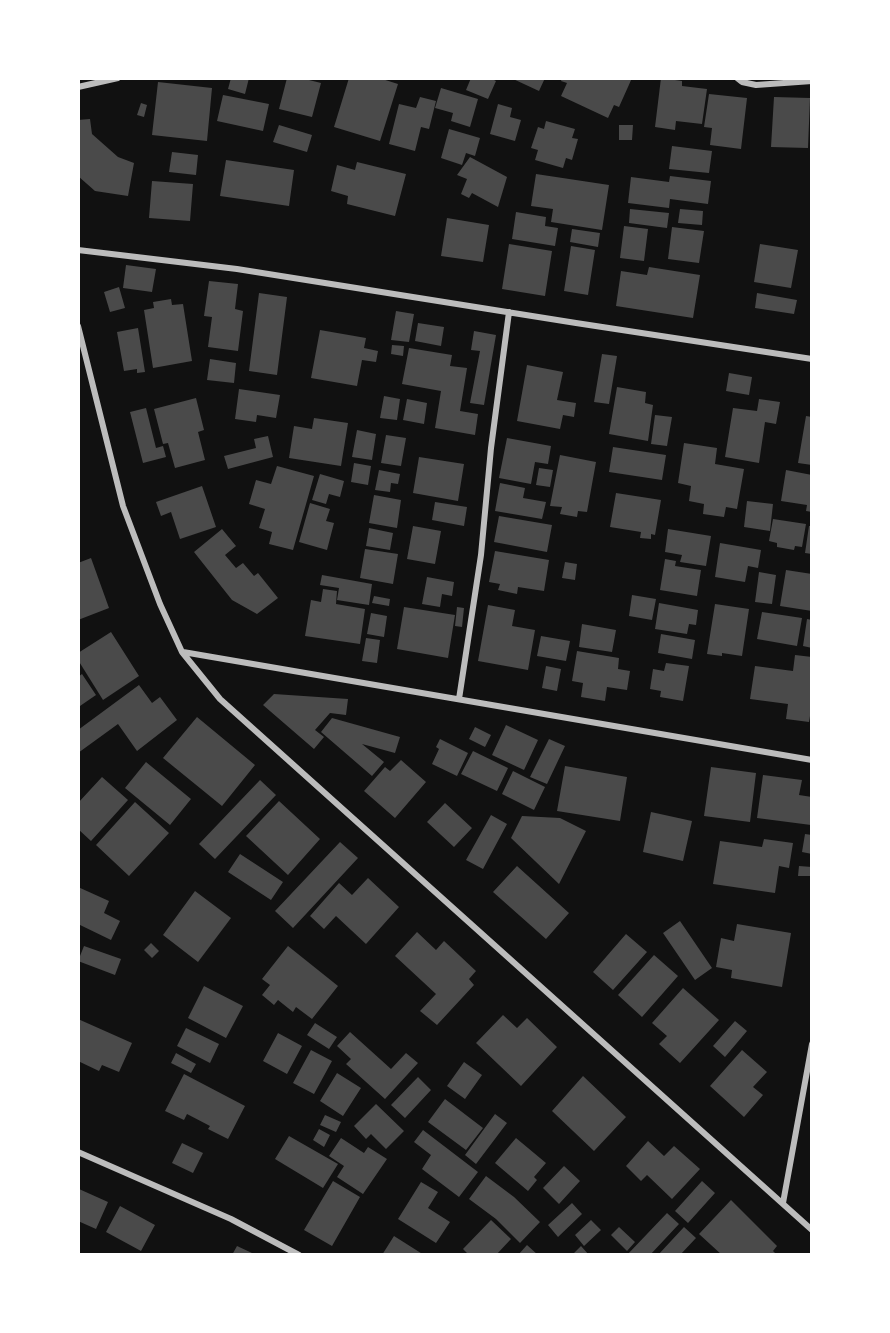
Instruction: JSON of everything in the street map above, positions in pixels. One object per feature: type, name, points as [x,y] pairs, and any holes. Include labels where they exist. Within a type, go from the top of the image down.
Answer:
[{"type":"street","points":[[78,87],[118,78]]},
{"type":"street","points":[[737,78],[742,82],[756,85],[812,81]]},
{"type":"street","points":[[78,250],[237,269],[812,358]]},
{"type":"street","points":[[459,699],[481,555],[491,448],[509,312]]},
{"type":"street","points":[[78,326],[123,506],[160,604],[182,652],[220,699],[812,1230]]},
{"type":"street","points":[[182,652],[812,760]]},
{"type":"street","points":[[783,1203],[812,1044]]},
{"type":"street","points":[[78,1152],[231,1219],[299,1255]]},
{"type":"building","points":[[231,78],[249,78],[245,94],[228,89]]},
{"type":"building","points":[[287,78],[301,78],[321,83],[312,117],[279,109]]},
{"type":"building","points":[[349,78],[379,78],[398,84],[380,141],[334,127]]},
{"type":"building","points":[[471,78],[490,78],[496,81],[488,99],[466,90]]},
{"type":"building","points":[[511,78],[545,78],[539,91]]},
{"type":"building","points":[[562,78],[632,78],[619,107],[614,105],[608,118],[561,96],[567,83],[561,81]]},
{"type":"building","points":[[661,78],[682,81],[682,86],[707,89],[702,124],[676,121],[675,130],[655,127]]},
{"type":"building","points":[[158,82],[212,88],[207,141],[152,135]]},
{"type":"building","points":[[441,88],[478,99],[470,127],[451,121],[453,113],[435,108]]},
{"type":"building","points":[[709,94],[747,98],[741,149],[710,145],[712,128],[704,127]]},
{"type":"building","points":[[223,95],[269,104],[263,131],[217,121]]},
{"type":"building","points":[[420,97],[436,101],[429,129],[421,127],[415,151],[389,144],[399,104],[416,108]]},
{"type":"building","points":[[774,97],[810,98],[808,148],[771,147]]},
{"type":"building","points":[[141,103],[147,105],[144,117],[137,115]]},
{"type":"building","points":[[498,104],[512,108],[510,117],[521,120],[515,141],[490,134]]},
{"type":"building","points":[[90,119],[92,134],[118,157],[134,163],[128,196],[95,191],[78,176],[78,120]]},
{"type":"building","points":[[546,121],[575,129],[572,138],[578,139],[572,160],[566,158],[563,168],[535,160],[538,150],[531,148],[538,127],[544,129]]},
{"type":"building","points":[[279,125],[312,135],[307,152],[273,142]]},
{"type":"building","points":[[619,125],[633,125],[632,140],[619,140]]},
{"type":"building","points":[[449,129],[480,138],[475,156],[466,153],[462,165],[441,158]]},
{"type":"building","points":[[672,146],[712,151],[709,173],[669,169]]},
{"type":"building","points":[[172,152],[198,155],[196,175],[169,172]]},
{"type":"building","points":[[470,157],[507,177],[498,207],[472,193],[469,198],[461,194],[467,179],[457,175]]},
{"type":"building","points":[[226,160],[294,170],[289,206],[220,196]]},
{"type":"building","points":[[357,162],[406,174],[395,216],[347,204],[348,196],[331,191],[337,165],[355,170]]},
{"type":"building","points":[[536,174],[609,185],[602,230],[551,222],[553,209],[531,206]]},
{"type":"building","points":[[670,176],[711,181],[708,204],[670,199],[669,208],[628,203],[631,177],[669,182]]},
{"type":"building","points":[[152,181],[193,184],[190,221],[149,218]]},
{"type":"building","points":[[630,209],[669,213],[667,228],[629,223]]},
{"type":"building","points":[[680,209],[703,211],[702,225],[678,223]]},
{"type":"building","points":[[516,212],[546,217],[545,226],[558,228],[555,246],[512,239]]},
{"type":"building","points":[[447,218],[489,225],[483,262],[441,256]]},
{"type":"building","points":[[624,226],[648,229],[644,261],[620,258]]},
{"type":"building","points":[[672,227],[704,231],[699,263],[668,259]]},
{"type":"building","points":[[572,229],[600,233],[598,247],[570,242]]},
{"type":"building","points":[[509,244],[552,251],[545,296],[502,289]]},
{"type":"building","points":[[760,244],[798,250],[791,288],[754,282]]},
{"type":"building","points":[[571,246],[595,250],[588,295],[564,291]]},
{"type":"building","points":[[126,265],[156,269],[152,292],[123,288]]},
{"type":"building","points":[[649,267],[700,275],[693,318],[616,306],[621,271],[647,275]]},
{"type":"building","points":[[209,281],[238,284],[235,309],[243,311],[238,351],[208,347],[212,317],[204,316]]},
{"type":"building","points":[[119,287],[125,308],[110,312],[104,292]]},
{"type":"building","points":[[259,293],[287,297],[277,375],[249,371]]},
{"type":"building","points":[[757,293],[797,300],[794,314],[755,308]]},
{"type":"building","points":[[171,299],[172,305],[183,304],[192,361],[153,368],[144,310],[154,308],[153,302]]},
{"type":"building","points":[[396,311],[414,314],[409,342],[391,340]]},
{"type":"building","points":[[418,323],[444,327],[441,346],[415,341]]},
{"type":"building","points":[[138,328],[145,372],[137,373],[137,369],[124,371],[117,332]]},
{"type":"building","points":[[320,330],[366,338],[364,348],[378,351],[376,362],[362,360],[357,386],[311,378]]},
{"type":"building","points":[[474,331],[496,335],[484,405],[470,403],[480,351],[471,350]]},
{"type":"building","points":[[392,345],[404,346],[403,356],[391,354]]},
{"type":"building","points":[[409,348],[452,355],[450,366],[467,368],[460,411],[478,414],[475,435],[435,428],[441,391],[402,384]]},
{"type":"building","points":[[602,354],[617,356],[609,404],[594,402]]},
{"type":"building","points":[[210,359],[236,363],[234,383],[207,380]]},
{"type":"building","points":[[527,365],[563,372],[557,400],[576,403],[574,417],[563,415],[560,429],[517,421]]},
{"type":"building","points":[[729,373],[752,377],[749,395],[726,391]]},
{"type":"building","points":[[617,387],[646,392],[645,403],[653,405],[648,441],[609,434]]},
{"type":"building","points":[[239,389],[280,395],[276,418],[257,415],[256,422],[235,419]]},
{"type":"building","points":[[384,396],[400,399],[397,420],[380,418]]},
{"type":"building","points":[[196,398],[204,430],[198,432],[205,460],[175,468],[168,443],[163,444],[154,409]]},
{"type":"building","points":[[407,399],[427,403],[424,424],[403,420]]},
{"type":"building","points":[[759,399],[780,402],[776,424],[765,422],[759,463],[725,457],[733,408],[757,411]]},
{"type":"building","points":[[146,408],[156,448],[163,446],[166,457],[143,463],[130,412]]},
{"type":"building","points":[[655,415],[672,417],[667,446],[651,444]]},
{"type":"building","points":[[806,416],[812,417],[812,465],[798,463]]},
{"type":"building","points":[[314,418],[348,423],[341,466],[289,458],[294,426],[312,429]]},
{"type":"building","points":[[357,430],[376,434],[372,460],[352,457]]},
{"type":"building","points":[[386,435],[406,438],[401,466],[381,463]]},
{"type":"building","points":[[268,436],[273,457],[228,469],[224,456],[256,448],[254,439]]},
{"type":"building","points":[[507,438],[551,446],[548,464],[535,462],[531,484],[499,478]]},
{"type":"building","points":[[684,443],[717,448],[715,464],[744,469],[737,509],[726,507],[724,517],[703,514],[704,504],[689,501],[691,486],[678,483]]},
{"type":"building","points":[[613,447],[666,455],[662,480],[609,472]]},
{"type":"building","points":[[560,455],[596,462],[587,512],[578,511],[577,517],[560,514],[562,507],[550,506]]},
{"type":"building","points":[[419,457],[464,464],[458,501],[413,493]]},
{"type":"building","points":[[354,463],[371,466],[368,485],[351,482]]},
{"type":"building","points":[[277,466],[314,476],[293,550],[269,544],[272,532],[259,528],[265,509],[249,504],[256,480],[271,484]]},
{"type":"building","points":[[539,468],[553,470],[550,487],[536,485]]},
{"type":"building","points":[[379,470],[400,474],[398,484],[391,483],[390,492],[375,490]]},
{"type":"building","points":[[786,470],[812,475],[812,512],[806,511],[807,505],[781,501]]},
{"type":"building","points":[[320,474],[344,481],[340,497],[329,494],[326,504],[312,500]]},
{"type":"building","points":[[500,483],[525,488],[523,498],[546,502],[542,519],[495,511]]},
{"type":"building","points":[[202,486],[216,527],[180,539],[171,512],[161,516],[156,502]]},
{"type":"building","points":[[616,493],[661,500],[655,535],[651,534],[651,539],[640,538],[641,532],[610,527]]},
{"type":"building","points":[[374,495],[401,500],[397,528],[369,523]]},
{"type":"building","points":[[747,501],[773,504],[770,531],[744,527]]},
{"type":"building","points":[[435,502],[467,507],[464,526],[432,520]]},
{"type":"building","points":[[310,503],[330,509],[326,521],[334,523],[327,550],[299,542]]},
{"type":"building","points":[[499,516],[552,525],[547,552],[494,542]]},
{"type":"building","points":[[773,519],[806,524],[802,547],[795,546],[794,550],[777,547],[777,543],[769,541]]},
{"type":"building","points":[[413,526],[441,531],[435,564],[407,559]]},
{"type":"building","points":[[809,526],[812,526],[812,554],[805,553]]},
{"type":"building","points":[[369,528],[393,533],[390,550],[366,546]]},
{"type":"building","points":[[222,529],[236,546],[225,555],[236,568],[243,563],[254,576],[258,573],[278,598],[257,614],[232,600],[194,552]]},
{"type":"building","points":[[668,529],[711,536],[706,566],[680,562],[682,555],[665,552]]},
{"type":"building","points":[[720,543],[761,550],[758,568],[748,566],[745,582],[715,577]]},
{"type":"building","points":[[365,549],[398,554],[393,584],[360,578]]},
{"type":"building","points":[[495,551],[549,560],[544,591],[518,587],[517,594],[498,590],[500,584],[489,582]]},
{"type":"building","points":[[91,558],[109,608],[78,620],[78,563]]},
{"type":"building","points":[[665,559],[676,561],[675,566],[701,570],[697,596],[660,590]]},
{"type":"building","points":[[565,562],[577,564],[575,580],[562,578]]},
{"type":"building","points":[[786,570],[812,574],[812,611],[780,606]]},
{"type":"building","points":[[759,572],[776,575],[772,604],[755,602]]},
{"type":"building","points":[[322,575],[372,584],[369,605],[337,600],[339,588],[320,585]]},
{"type":"building","points":[[427,577],[454,582],[452,596],[442,594],[440,607],[422,604]]},
{"type":"building","points":[[323,589],[337,591],[336,604],[365,609],[360,644],[305,636],[311,600],[321,602]]},
{"type":"building","points":[[632,595],[656,599],[652,620],[629,616]]},
{"type":"building","points":[[374,596],[390,599],[389,606],[372,603]]},
{"type":"building","points":[[659,603],[698,610],[696,625],[689,624],[687,634],[655,629]]},
{"type":"building","points":[[715,604],[749,609],[742,656],[722,653],[722,656],[707,654]]},
{"type":"building","points":[[488,605],[515,610],[512,626],[535,630],[528,670],[478,661]]},
{"type":"building","points":[[404,607],[455,615],[448,658],[397,649]]},
{"type":"building","points":[[457,607],[464,608],[462,627],[455,626]]},
{"type":"building","points":[[762,612],[802,618],[797,646],[757,639]]},
{"type":"building","points":[[371,613],[387,616],[384,637],[367,634]]},
{"type":"building","points":[[807,619],[812,620],[812,648],[803,646]]},
{"type":"building","points":[[582,624],[616,630],[612,652],[579,647]]},
{"type":"building","points":[[111,632],[139,676],[103,700],[78,660],[78,653]]},
{"type":"building","points":[[661,634],[695,640],[692,659],[658,653]]},
{"type":"building","points":[[541,636],[570,641],[566,661],[537,656]]},
{"type":"building","points":[[366,638],[380,640],[377,663],[362,661]]},
{"type":"building","points":[[577,651],[619,658],[618,669],[630,671],[627,690],[607,687],[605,701],[581,697],[583,683],[572,681]]},
{"type":"building","points":[[795,655],[812,657],[812,704],[809,722],[786,719],[788,704],[750,699],[755,666],[793,671]]},
{"type":"building","points":[[666,663],[689,666],[683,701],[660,697],[661,691],[650,689],[653,669],[664,671]]},
{"type":"building","points":[[546,666],[561,669],[557,691],[542,688]]},
{"type":"building","points":[[82,674],[96,695],[80,706],[78,677]]},
{"type":"building","points":[[139,685],[152,703],[160,697],[177,720],[137,751],[118,724],[78,753],[78,730]]},
{"type":"building","points":[[274,694],[348,699],[346,715],[330,713],[315,730],[324,737],[314,749],[263,705]]},
{"type":"building","points":[[197,717],[255,765],[222,806],[163,758]]},
{"type":"building","points":[[332,718],[400,737],[395,753],[362,744],[384,762],[372,776],[321,732]]},
{"type":"building","points":[[506,725],[538,740],[524,770],[492,755]]},
{"type":"building","points":[[475,727],[491,735],[485,747],[469,739]]},
{"type":"building","points":[[440,739],[468,753],[457,776],[432,764],[439,749],[436,747]]},
{"type":"building","points":[[549,739],[565,746],[547,784],[530,777]]},
{"type":"building","points":[[473,751],[508,768],[497,791],[461,774]]},
{"type":"building","points":[[401,760],[426,782],[395,818],[364,791],[385,767],[390,771]]},
{"type":"building","points":[[146,762],[191,799],[170,825],[125,788]]},
{"type":"building","points":[[565,766],[627,777],[620,821],[557,811]]},
{"type":"building","points":[[711,767],[756,773],[750,822],[704,816]]},
{"type":"building","points":[[513,771],[545,787],[534,810],[502,794]]},
{"type":"building","points":[[763,775],[802,780],[799,795],[812,797],[811,825],[757,818]]},
{"type":"building","points":[[102,777],[128,800],[91,841],[78,829],[78,803]]},
{"type":"building","points":[[260,780],[276,795],[215,859],[199,844]]},
{"type":"building","points":[[279,801],[320,839],[288,875],[246,836]]},
{"type":"building","points":[[135,802],[169,833],[129,876],[96,845]]},
{"type":"building","points":[[445,803],[472,828],[454,847],[427,822]]},
{"type":"building","points":[[651,812],[692,821],[683,861],[643,852]]},
{"type":"building","points":[[491,815],[507,824],[483,869],[466,860]]},
{"type":"building","points":[[522,816],[560,818],[586,831],[559,884],[511,838]]},
{"type":"building","points":[[805,834],[812,835],[812,854],[802,852]]},
{"type":"building","points":[[764,839],[793,843],[789,868],[779,866],[775,893],[713,884],[720,841],[762,847]]},
{"type":"building","points":[[340,842],[358,858],[293,928],[275,911]]},
{"type":"building","points":[[240,854],[283,882],[271,900],[228,872]]},
{"type":"building","points":[[517,866],[569,913],[546,939],[493,892]]},
{"type":"building","points":[[799,866],[812,867],[812,876],[798,876]]},
{"type":"building","points":[[368,878],[399,907],[366,944],[336,916],[324,929],[310,916],[339,883],[352,895]]},
{"type":"building","points":[[78,887],[109,901],[104,913],[120,921],[111,940],[78,924]]},
{"type":"building","points":[[195,891],[231,918],[198,962],[163,935]]},
{"type":"building","points":[[680,921],[712,968],[695,980],[663,933]]},
{"type":"building","points":[[737,924],[791,933],[782,987],[731,978],[732,970],[716,967],[721,938],[734,941]]},
{"type":"building","points":[[417,932],[436,950],[444,941],[476,971],[469,979],[474,985],[437,1025],[420,1011],[436,994],[395,956]]},
{"type":"building","points":[[626,934],[647,952],[613,990],[593,972]]},
{"type":"building","points":[[151,943],[159,951],[152,958],[144,950]]},
{"type":"building","points":[[84,946],[121,959],[115,975],[78,961]]},
{"type":"building","points":[[288,946],[338,986],[312,1019],[296,1007],[293,1012],[278,1000],[274,1005],[262,995],[270,985],[262,979]]},
{"type":"building","points":[[654,955],[678,976],[642,1017],[618,995]]},
{"type":"building","points":[[204,986],[243,1006],[226,1038],[188,1018]]},
{"type":"building","points":[[683,988],[719,1020],[680,1063],[659,1044],[667,1036],[652,1023]]},
{"type":"building","points":[[503,1015],[517,1028],[527,1018],[557,1047],[521,1086],[476,1043]]},
{"type":"building","points":[[78,1019],[132,1043],[119,1072],[102,1065],[99,1071],[78,1061]]},
{"type":"building","points":[[735,1021],[747,1031],[725,1057],[713,1046]]},
{"type":"building","points":[[315,1023],[337,1037],[329,1049],[307,1035]]},
{"type":"building","points":[[186,1028],[219,1044],[210,1063],[177,1046]]},
{"type":"building","points":[[350,1032],[391,1069],[406,1053],[418,1063],[385,1099],[346,1064],[351,1059],[337,1046]]},
{"type":"building","points":[[278,1033],[302,1046],[287,1074],[263,1061]]},
{"type":"building","points":[[311,1050],[332,1061],[314,1094],[293,1083]]},
{"type":"building","points":[[742,1050],[767,1072],[753,1087],[763,1095],[744,1117],[710,1086]]},
{"type":"building","points":[[176,1053],[196,1064],[191,1073],[171,1063]]},
{"type":"building","points":[[464,1062],[482,1075],[465,1099],[447,1086]]},
{"type":"building","points":[[337,1073],[361,1088],[343,1116],[320,1101]]},
{"type":"building","points":[[184,1074],[245,1106],[228,1139],[208,1129],[210,1126],[187,1114],[184,1120],[165,1111]]},
{"type":"building","points":[[583,1076],[626,1117],[594,1151],[552,1111]]},
{"type":"building","points":[[418,1077],[431,1090],[405,1118],[391,1105]]},
{"type":"building","points":[[445,1099],[483,1128],[466,1150],[428,1122]]},
{"type":"building","points":[[376,1104],[404,1131],[386,1149],[371,1134],[366,1139],[354,1126]]},
{"type":"building","points":[[495,1114],[507,1123],[476,1164],[465,1155]]},
{"type":"building","points":[[325,1115],[341,1122],[336,1132],[320,1125]]},
{"type":"building","points":[[319,1129],[330,1135],[324,1147],[313,1140]]},
{"type":"building","points":[[423,1130],[478,1172],[459,1197],[422,1169],[431,1155],[414,1142]]},
{"type":"building","points":[[289,1136],[338,1164],[323,1188],[275,1159]]},
{"type":"building","points":[[341,1138],[364,1153],[368,1147],[387,1159],[363,1194],[337,1177],[344,1166],[329,1156]]},
{"type":"building","points":[[516,1138],[546,1163],[534,1177],[537,1180],[528,1191],[495,1163]]},
{"type":"building","points":[[648,1141],[664,1156],[674,1146],[700,1169],[672,1199],[647,1175],[641,1181],[626,1166]]},
{"type":"building","points":[[182,1143],[203,1153],[193,1173],[172,1163]]},
{"type":"building","points":[[564,1166],[580,1181],[559,1204],[543,1188]]},
{"type":"building","points":[[486,1176],[514,1197],[540,1222],[520,1243],[496,1219],[469,1199]]},
{"type":"building","points":[[333,1181],[360,1197],[332,1246],[304,1230]]},
{"type":"building","points":[[702,1181],[715,1193],[688,1223],[675,1211]]},
{"type":"building","points":[[421,1182],[438,1192],[428,1208],[450,1222],[436,1243],[398,1219]]},
{"type":"building","points":[[79,1189],[108,1202],[96,1229],[78,1221]]},
{"type":"building","points":[[731,1200],[777,1246],[773,1251],[777,1255],[722,1255],[699,1234]]},
{"type":"building","points":[[572,1203],[582,1214],[558,1237],[548,1225]]},
{"type":"building","points":[[120,1206],[155,1225],[141,1251],[106,1232]]},
{"type":"building","points":[[667,1213],[679,1224],[650,1255],[627,1255]]},
{"type":"building","points":[[491,1220],[511,1239],[496,1255],[469,1255],[463,1249]]},
{"type":"building","points":[[591,1220],[601,1230],[584,1246],[575,1235]]},
{"type":"building","points":[[619,1227],[635,1242],[627,1251],[611,1235]]},
{"type":"building","points":[[684,1227],[696,1238],[680,1255],[658,1255]]},
{"type":"building","points":[[394,1236],[424,1255],[382,1255]]},
{"type":"building","points":[[527,1245],[538,1255],[518,1255]]},
{"type":"building","points":[[237,1246],[252,1253],[251,1255],[232,1255]]},
{"type":"building","points":[[581,1246],[589,1255],[572,1255]]}]
